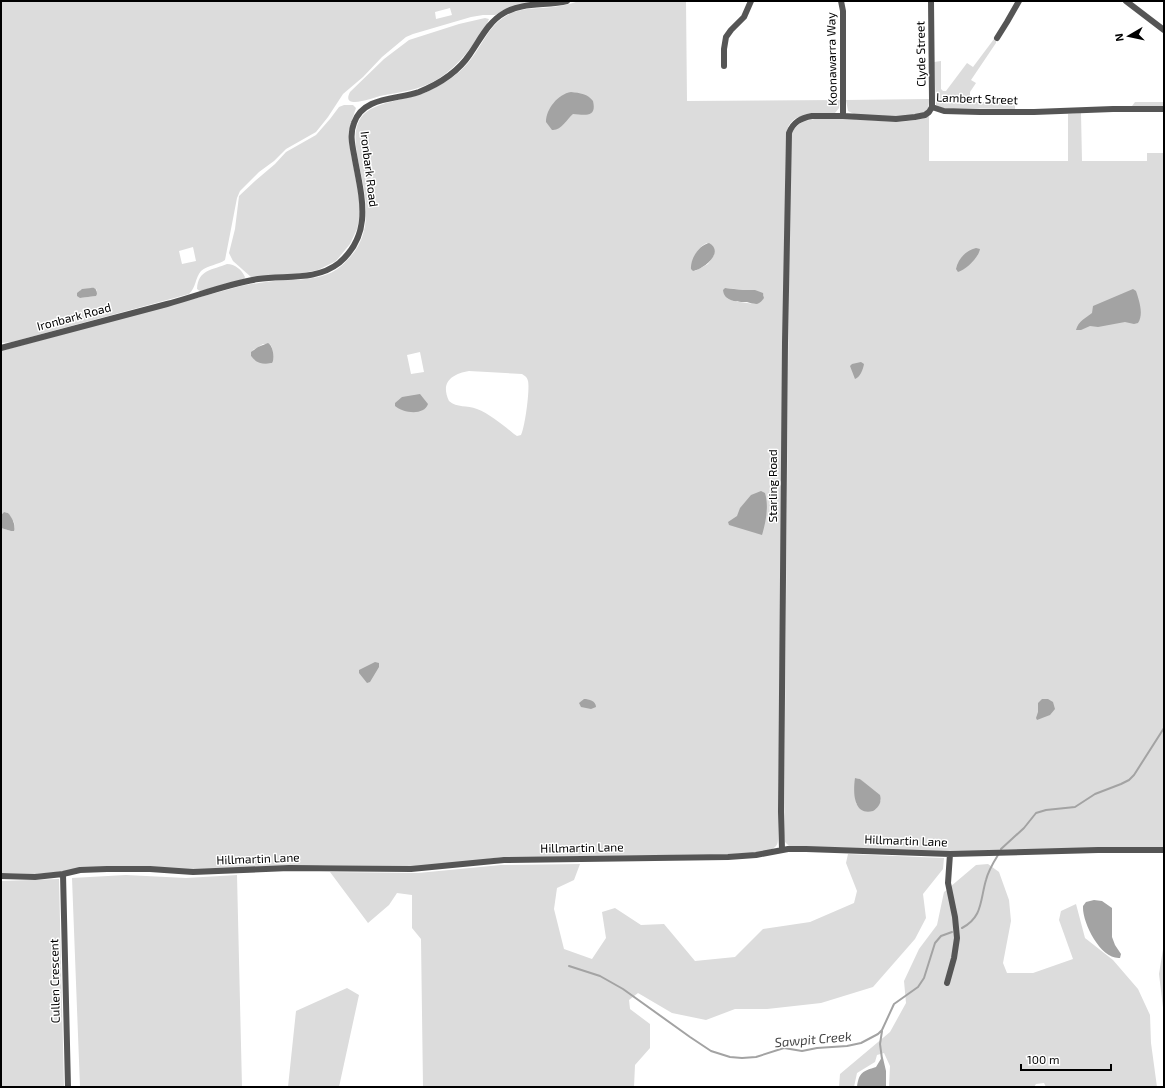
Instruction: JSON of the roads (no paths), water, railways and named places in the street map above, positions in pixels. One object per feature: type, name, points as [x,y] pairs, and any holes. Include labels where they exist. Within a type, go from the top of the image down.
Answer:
[{"type":"street","name":"Ironbark Road","points":[[1,348],[157,307],[243,282],[270,278],[306,276],[322,272],[330,268],[343,259],[353,246],[358,238],[362,221],[363,200],[351,136],[355,120],[362,110],[376,102],[419,92],[444,79],[462,64],[490,25],[504,13],[522,7],[567,1]]},
{"type":"street","points":[[724,66],[724,49],[726,38],[731,30],[744,17],[751,1]]},
{"type":"street","name":"Koonawarra Way","points":[[841,1],[843,11],[843,116]]},
{"type":"street","name":"Clyde Street","points":[[931,1],[932,107]]},
{"type":"street","points":[[997,38],[1019,1]]},
{"type":"street","points":[[1126,1],[1164,30]]},
{"type":"street","name":"Lambert Street","points":[[794,124],[802,118],[808,117],[843,116],[891,119],[909,118],[925,114],[929,112],[932,107],[944,111],[1025,112],[1164,109]]},
{"type":"street","name":"Starling Road","points":[[782,850],[781,812],[788,143],[789,133],[794,124]]},
{"type":"street","name":"Hillmartin Lane","points":[[1,876],[35,877],[63,874],[80,870],[119,869],[194,872],[289,868],[411,869],[504,860],[713,858],[756,855],[782,850],[819,849],[950,854],[1098,850],[1164,850]]},
{"type":"street","points":[[947,983],[955,954],[957,938],[955,917],[948,883],[950,854]]},
{"type":"street","name":"Cullen Crescent","points":[[63,874],[68,1087]]},
{"type":"waterway","name":"Sawpit Creek","points":[[1001,849],[1024,828],[1036,813],[1046,810],[1075,807],[1095,794],[1129,780],[1134,775],[1164,728]]},
{"type":"waterway","name":"Sawpit Creek","points":[[962,928],[974,919],[980,907],[987,877],[998,855]]},
{"type":"waterway","name":"Sawpit Creek","points":[[569,966],[600,976],[623,989],[711,1051],[730,1057],[756,1057],[784,1048],[802,1051],[817,1048],[847,1046],[861,1043],[878,1034],[882,1030],[894,1004],[918,987],[924,978],[935,943],[941,936],[952,932]]},
{"type":"waterway","points":[[882,1031],[880,1044],[882,1059]]}]
